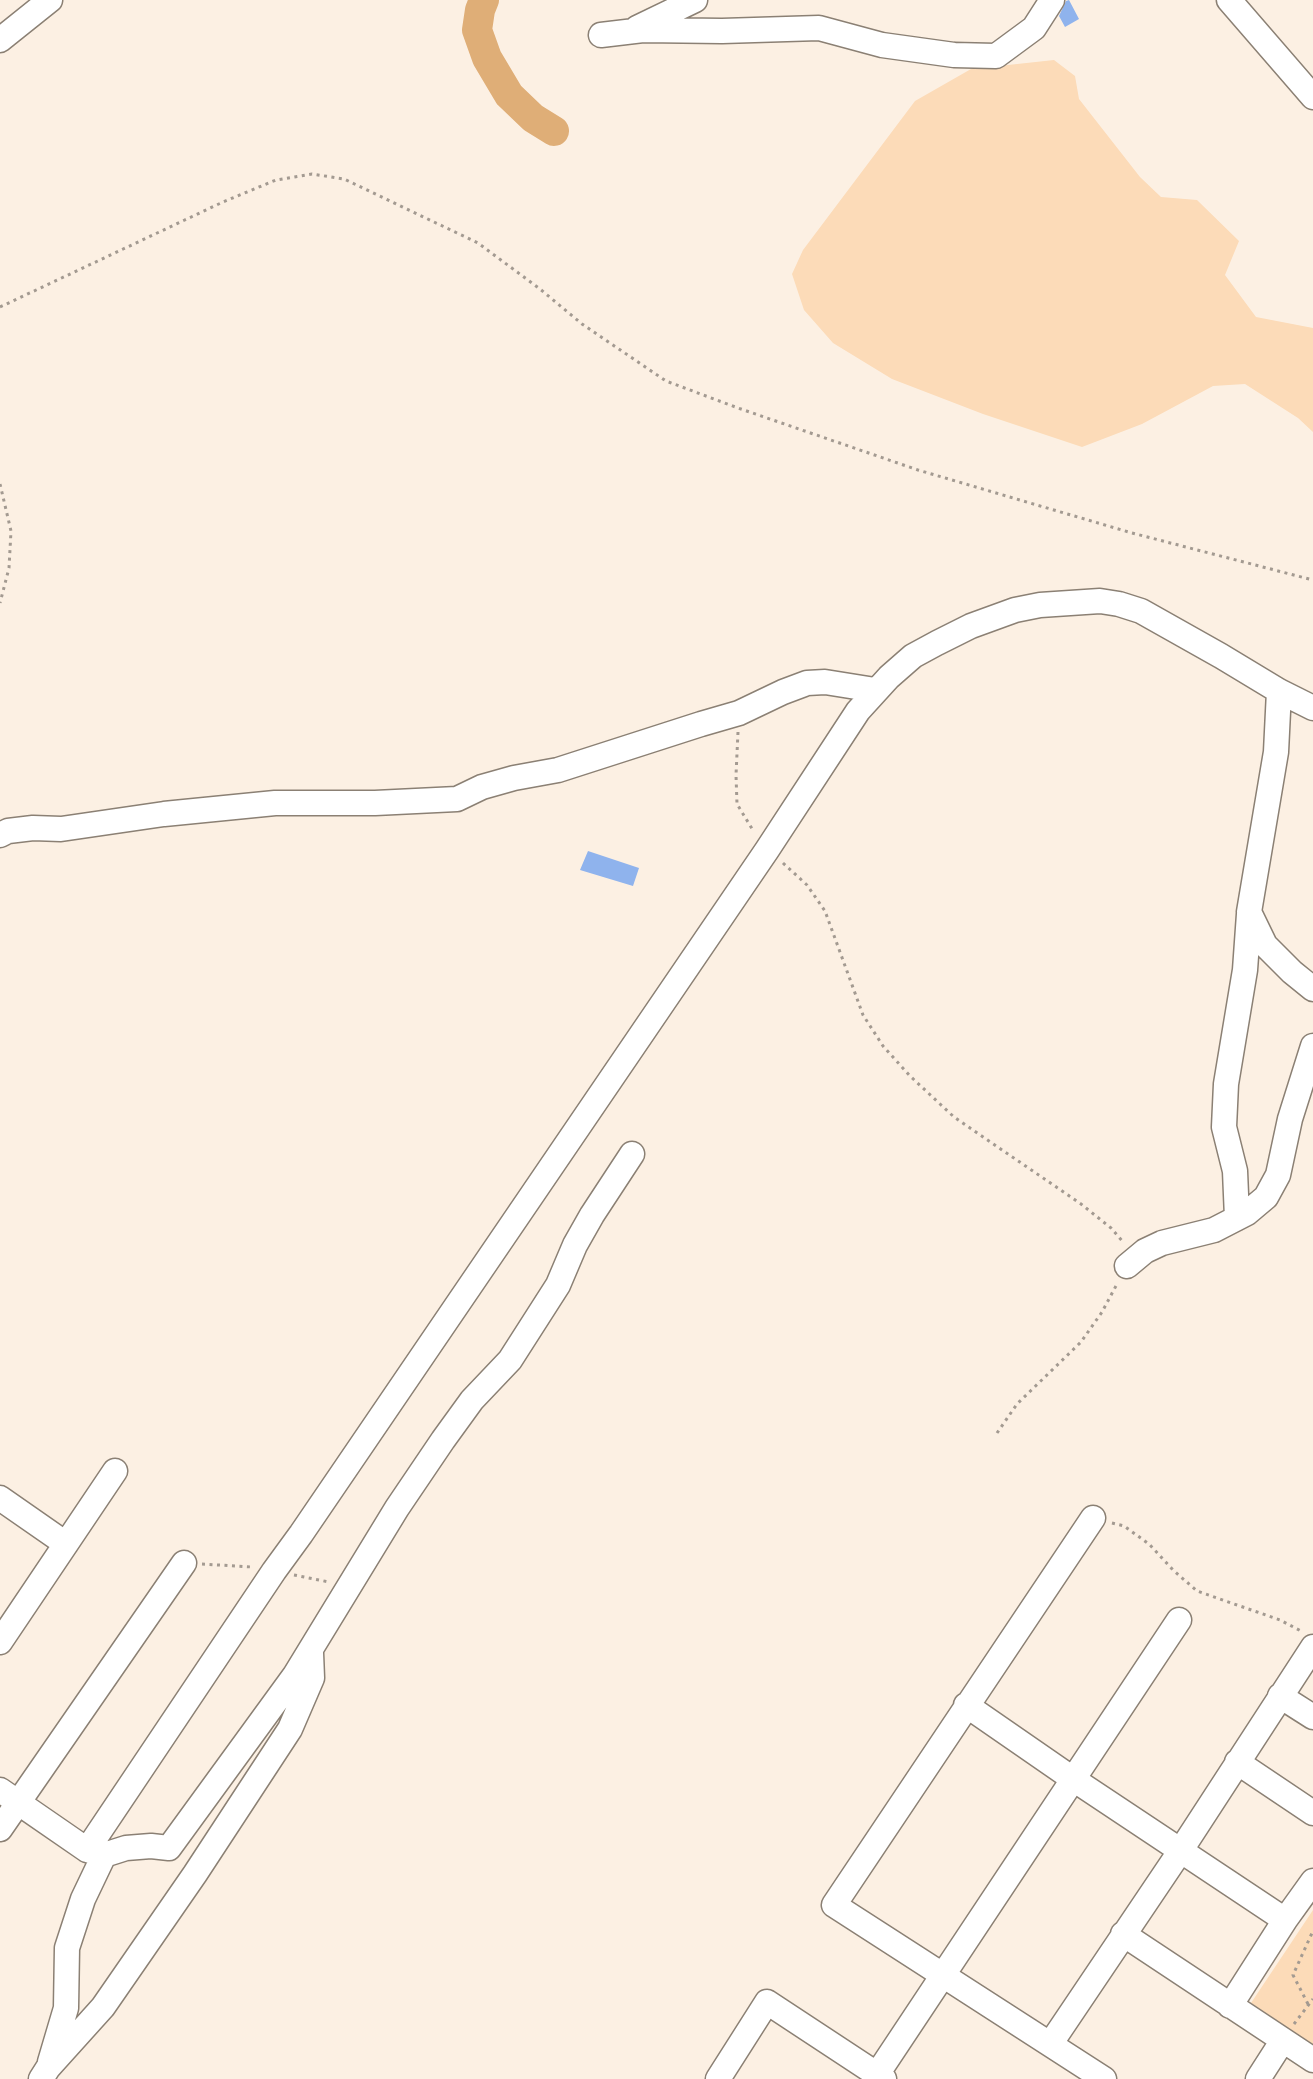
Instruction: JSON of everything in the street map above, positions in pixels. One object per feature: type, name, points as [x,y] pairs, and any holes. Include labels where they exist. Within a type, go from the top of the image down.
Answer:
[{"type":"street","points":[[0,40],[50,0]]},
{"type":"street","points":[[630,31],[694,0]]},
{"type":"street","points":[[601,35],[630,31],[819,28],[882,45],[954,55],[996,56],[1035,28],[1052,0]]},
{"type":"street","points":[[1229,0],[1313,97]]},
{"type":"street","points":[[45,2074],[66,2008],[67,1948],[95,1852],[274,1571],[767,850],[832,748],[875,690],[914,656],[971,626],[1015,609],[1100,601],[1141,611],[1279,691],[1313,708]]},
{"type":"street","points":[[0,835],[8,831],[25,829],[61,829],[164,814],[274,803],[375,803],[457,799],[482,787],[514,778],[558,771],[739,713],[807,683],[825,682],[875,690]]},
{"type":"street","points":[[1237,1218],[1236,1171],[1224,1127],[1226,1084],[1245,970],[1249,912],[1276,752],[1279,691]]},
{"type":"street","points":[[1249,912],[1265,945],[1313,989]]},
{"type":"street","points":[[1132,1262],[1145,1251],[1162,1243],[1214,1230],[1247,1214],[1266,1197],[1278,1175],[1290,1119],[1313,1046]]},
{"type":"street","points":[[9,1796],[95,1852],[143,1846],[169,1848],[295,1675],[397,1508],[443,1440],[472,1400],[510,1360],[558,1285],[575,1245],[632,1154]]},
{"type":"street","points":[[3,1630],[66,1544],[115,1471]]},
{"type":"street","points":[[0,1498],[66,1544]]},
{"type":"street","points":[[1093,1518],[834,1905],[1104,2079]]},
{"type":"street","points":[[0,1829],[9,1796],[184,1563]]},
{"type":"street","points":[[718,2079],[767,2002],[878,2078],[942,1975],[1179,1620]]},
{"type":"street","points":[[1051,2043],[1181,1850],[1280,1696],[1309,1640]]},
{"type":"street","points":[[45,2074],[104,2007],[290,1729],[312,1678],[311,1648]]},
{"type":"street","points":[[1280,1696],[1313,1717]]},
{"type":"street","points":[[966,1705],[1285,1920]]},
{"type":"street","points":[[1237,1762],[1313,1813]]},
{"type":"street","points":[[1230,2006],[1313,1881]]},
{"type":"street","points":[[1123,1934],[1313,2060]]},
{"type":"street","points":[[1258,2079],[1283,2040]]},
{"type":"path","points":[[0,307],[223,202],[276,180],[312,174],[344,179],[478,243],[540,289],[582,324],[666,381],[918,470],[1132,533],[1313,580]]},
{"type":"path","points":[[0,484],[11,531],[9,568],[0,603]]},
{"type":"path","points":[[739,713],[736,749],[737,804],[767,850],[807,885],[825,911],[863,1015],[883,1046],[910,1077],[954,1117],[1081,1204],[1111,1228],[1132,1262],[1081,1342],[1017,1404],[997,1433]]},
{"type":"path","points":[[1093,1518],[1124,1526],[1149,1544],[1197,1591],[1280,1620],[1309,1640]]},
{"type":"path","points":[[1308,2004],[1293,1976],[1312,1933]]},
{"type":"path","points":[[1283,2040],[1313,1999]]},
{"type":"shaded area","points":[[1054,60],[1075,76],[1079,99],[1140,177],[1161,197],[1197,200],[1239,241],[1225,275],[1256,317],[1313,328],[1313,432],[1298,418],[1245,384],[1213,386],[1142,424],[1082,447],[983,414],[892,379],[833,343],[804,310],[792,274],[803,250],[915,101],[971,69]]},
{"type":"shaded area","points":[[1313,1910],[1313,2045],[1251,2003]]},
{"type":"building","points":[[1069,0],[1079,19],[1065,27],[1059,16],[1066,1]]},
{"type":"building","points":[[588,851],[639,868],[633,886],[580,870]]},
{"type":"waterway","points":[[484,0],[477,30],[487,58],[509,95],[533,118],[554,131]]}]
